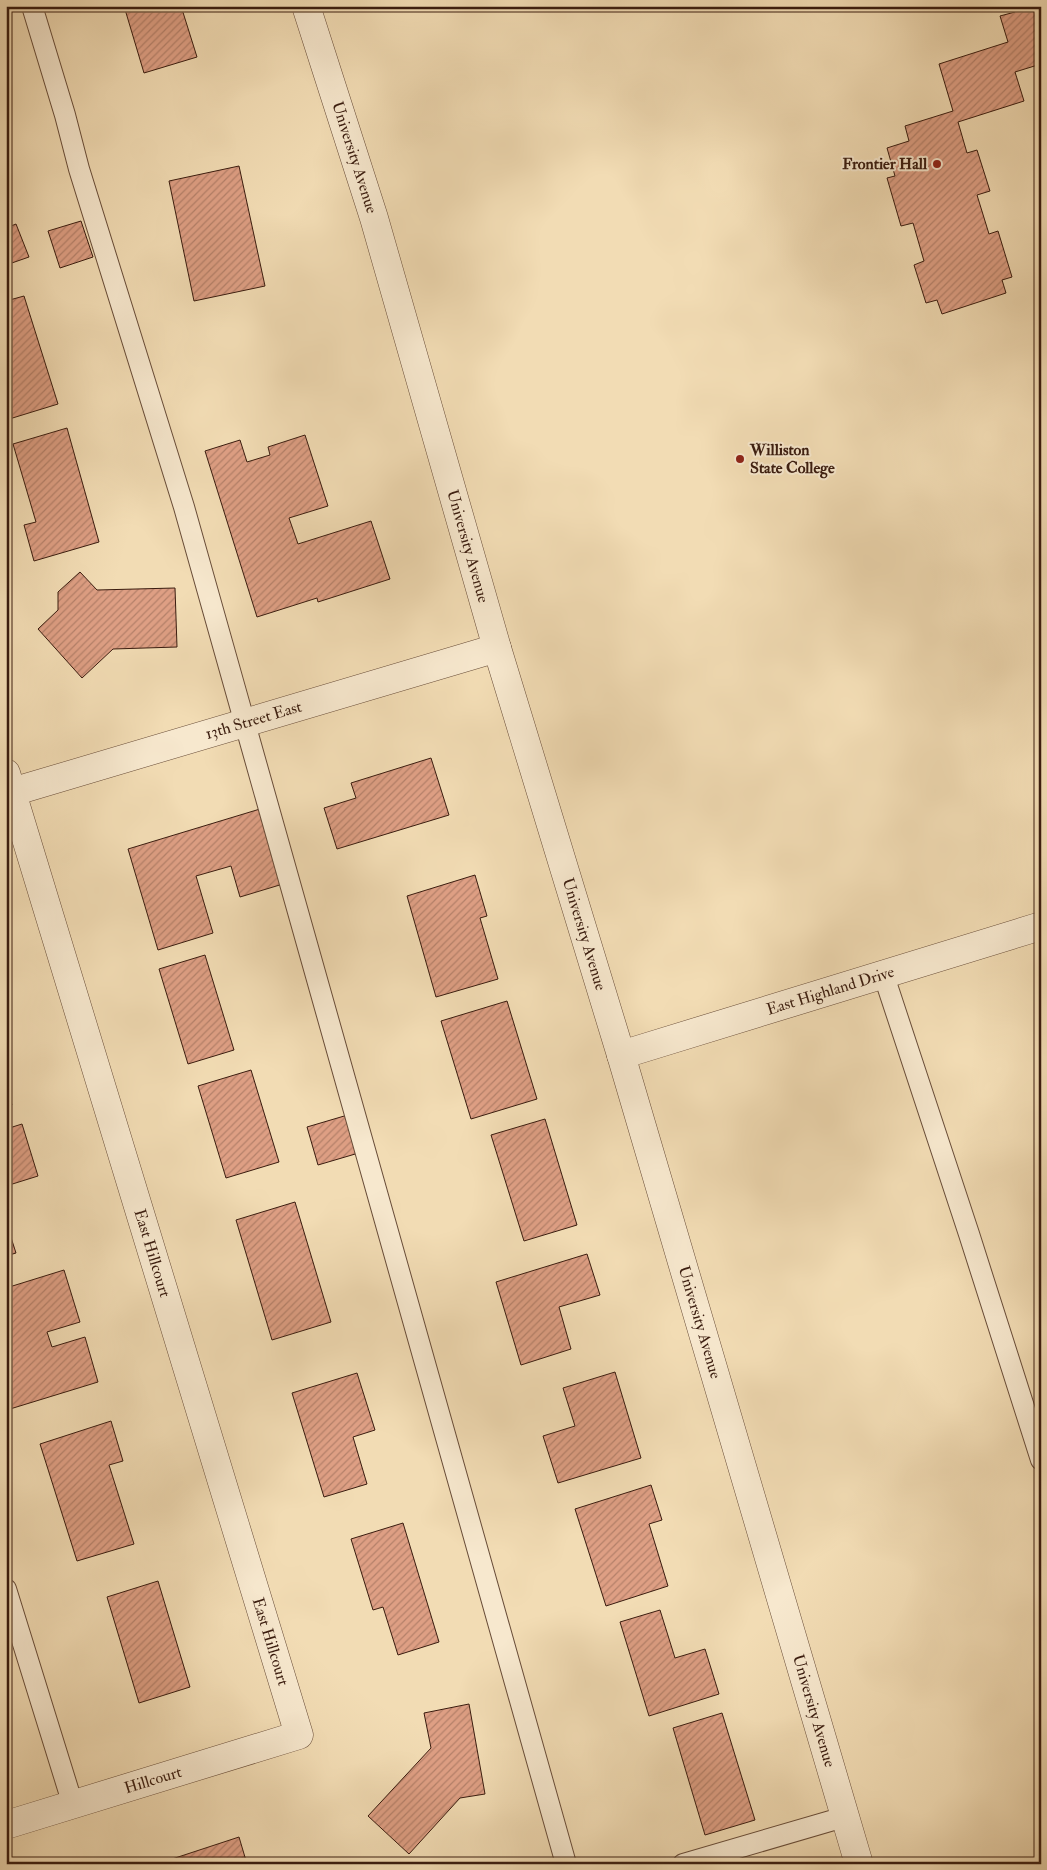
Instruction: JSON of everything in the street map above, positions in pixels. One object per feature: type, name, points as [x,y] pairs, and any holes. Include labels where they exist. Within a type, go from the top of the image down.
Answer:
[{"type":"street","name":"University Avenue","points":[[306,6],[374,218],[497,648],[621,1055],[859,1864]]},
{"type":"street","name":"13th Street East","points":[[9,783],[243,723],[497,648]]},
{"type":"street","name":"East Hillcourt","points":[[9,783],[299,1735]]},
{"type":"street","name":"East Highland Drive","points":[[621,1055],[1041,926]]},
{"type":"street","name":"Hillcourt","points":[[6,1825],[299,1735]]},
{"type":"lane","points":[[32,6],[79,168],[184,507],[243,723],[566,1864]]},
{"type":"lane","points":[[883,973],[1041,1460]]},
{"type":"lane","points":[[6,1589],[73,1805]]},
{"type":"lane","points":[[683,1864],[844,1817]]},
{"type":"building","points":[[124,6],[181,6],[197,57],[144,73]]},
{"type":"building","name":"Frontier Hall","points":[[1013,6],[1041,6],[1041,64],[1015,72],[1024,101],[958,122],[967,153],[977,150],[990,191],[977,195],[989,234],[998,231],[1012,277],[1002,280],[1006,293],[942,314],[937,300],[926,303],[914,265],[924,261],[913,223],[901,226],[887,178],[895,176],[887,148],[909,141],[905,126],[953,111],[939,64],[1008,42],[1000,16],[1015,12]]},
{"type":"building","points":[[239,166],[265,286],[194,301],[169,181]]},
{"type":"building","points":[[81,221],[93,257],[60,268],[48,231]]},
{"type":"building","points":[[16,224],[29,257],[6,265],[6,228]]},
{"type":"building","points":[[24,296],[58,404],[6,420],[6,301]]},
{"type":"building","points":[[67,428],[99,542],[34,561],[24,525],[36,522],[13,444]]},
{"type":"building","points":[[305,435],[328,506],[289,518],[298,544],[371,521],[390,579],[318,602],[317,598],[257,617],[205,451],[240,440],[247,462],[270,455],[268,447]]},
{"type":"building","points":[[80,572],[97,590],[175,588],[177,647],[113,649],[82,678],[38,629],[58,610],[58,592]]},
{"type":"building","points":[[431,758],[449,815],[337,849],[324,808],[356,798],[351,783]]},
{"type":"building","points":[[260,809],[283,884],[240,897],[231,866],[196,876],[213,933],[158,950],[128,849]]},
{"type":"building","points":[[475,875],[487,916],[480,918],[498,979],[436,997],[407,896]]},
{"type":"building","points":[[205,955],[234,1050],[188,1064],[159,969]]},
{"type":"building","points":[[507,1001],[537,1099],[471,1119],[441,1021]]},
{"type":"building","points":[[251,1070],[279,1162],[226,1178],[198,1086]]},
{"type":"building","points":[[6,1085],[12,1105],[6,1107]]},
{"type":"building","points":[[351,1114],[362,1152],[318,1165],[307,1127]]},
{"type":"building","points":[[545,1119],[577,1225],[524,1241],[491,1135]]},
{"type":"building","points":[[22,1124],[38,1176],[6,1186],[6,1129]]},
{"type":"building","points":[[295,1202],[331,1322],[272,1340],[236,1220]]},
{"type":"building","points":[[6,1222],[16,1253],[6,1256]]},
{"type":"building","points":[[587,1254],[600,1295],[559,1307],[571,1349],[521,1365],[496,1282]]},
{"type":"building","points":[[64,1270],[80,1322],[47,1332],[52,1347],[85,1337],[98,1382],[10,1409],[6,1396],[6,1288]]},
{"type":"building","points":[[615,1372],[641,1458],[558,1483],[543,1436],[575,1426],[563,1388]]},
{"type":"building","points":[[357,1373],[375,1430],[353,1437],[367,1484],[324,1497],[292,1393]]},
{"type":"building","points":[[111,1421],[123,1461],[109,1465],[134,1544],[77,1561],[40,1444]]},
{"type":"building","points":[[651,1485],[662,1520],[649,1524],[668,1586],[606,1606],[575,1509]]},
{"type":"building","points":[[403,1523],[439,1642],[398,1655],[383,1607],[373,1610],[351,1539]]},
{"type":"building","points":[[158,1581],[190,1687],[139,1703],[107,1597]]},
{"type":"building","points":[[660,1610],[675,1658],[705,1649],[719,1694],[649,1716],[620,1622]]},
{"type":"building","points":[[469,1704],[485,1794],[460,1798],[409,1854],[368,1816],[431,1748],[424,1713]]},
{"type":"building","points":[[722,1713],[755,1820],[705,1835],[673,1728]]},
{"type":"building","points":[[239,1837],[247,1864],[166,1864],[166,1861]]},
{"type":"place","name":"Frontier Hall","points":[[937,164]]},
{"type":"place","name":"Williston State College","points":[[740,459]]}]
